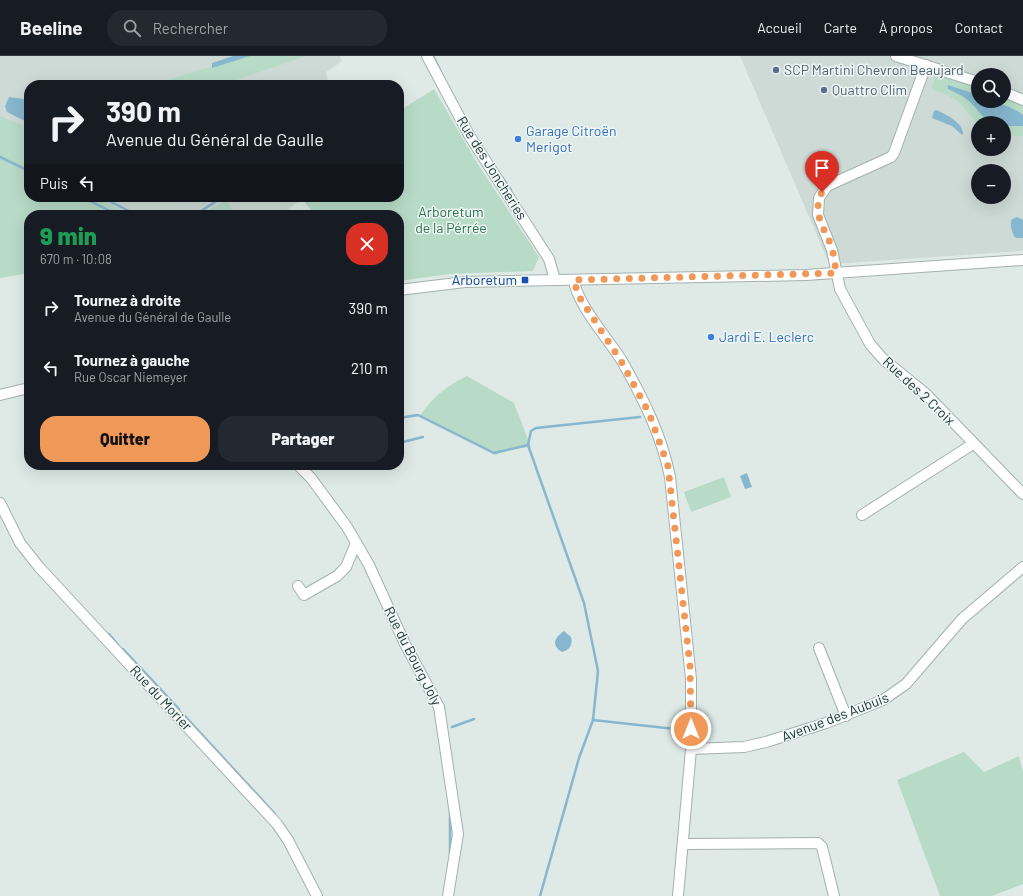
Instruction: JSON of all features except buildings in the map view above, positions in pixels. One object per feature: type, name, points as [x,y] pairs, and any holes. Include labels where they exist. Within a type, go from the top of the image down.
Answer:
[{"type":"street","name":"Rue des Joncheries","points":[[427,56],[469,135],[549,258],[555,280]]},
{"type":"street","points":[[896,56],[971,80]]},
{"type":"street","name":"Rue des 2 Croix","points":[[926,65],[891,158],[827,186],[819,198],[818,215],[832,250],[840,289],[870,344],[883,359],[926,394],[1023,494]]},
{"type":"street","points":[[1011,95],[1023,100]]},
{"type":"street","points":[[404,289],[465,282],[836,273],[1023,260]]},
{"type":"street","points":[[574,280],[578,295],[621,361],[649,413],[668,466],[691,679],[691,749],[678,896]]},
{"type":"street","points":[[0,395],[24,389]]},
{"type":"street","points":[[862,515],[973,444]]},
{"type":"street","name":"Rue du Bourg Joly","points":[[303,470],[311,478],[347,527],[369,565],[405,644],[441,714],[443,742],[458,834],[448,896]]},
{"type":"street","name":"Rue du Morier","points":[[0,503],[20,543],[39,567],[276,824],[288,840],[317,896]]},
{"type":"street","points":[[298,586],[304,595],[337,576],[346,567],[356,543]]},
{"type":"street","name":"Avenue des Aubuis","points":[[691,749],[721,749],[766,742],[846,716],[883,700],[906,684],[962,619],[1023,567]]},
{"type":"street","points":[[819,648],[846,716]]},
{"type":"street","points":[[683,844],[818,843],[822,847],[834,896]]},
{"type":"shaded area","points":[[0,56],[340,56],[342,61],[326,72],[328,80],[24,80],[24,125],[0,116]]},
{"type":"shaded area","points":[[740,56],[1023,56],[1023,251],[833,264],[828,261]]},
{"type":"shaded area","points":[[106,202],[221,202],[207,210],[122,210]]},
{"type":"shaded area","points":[[227,202],[298,202],[287,210],[233,210]]},
{"type":"green space","points":[[244,56],[306,56],[236,80],[168,80]]},
{"type":"green space","points":[[936,72],[971,84],[971,108],[1011,108],[1011,100],[1023,105],[1023,136],[1011,135],[1011,116],[971,117],[959,102],[932,89]]},
{"type":"green space","name":"Arboretum de la Pérrée","points":[[434,89],[477,163],[539,257],[533,271],[450,274],[404,280],[404,210],[311,210],[304,202],[404,202],[404,108]]},
{"type":"green space","points":[[0,116],[24,125],[24,202],[106,202],[122,210],[24,210],[24,274],[0,278]]},
{"type":"green space","points":[[222,202],[227,202],[233,210],[207,210]]},
{"type":"green space","points":[[467,376],[514,403],[531,447],[513,449],[495,455],[419,417],[440,393]]},
{"type":"green space","points":[[724,477],[731,497],[691,512],[684,492]]},
{"type":"green space","points":[[964,752],[984,772],[1019,756],[1023,772],[1023,884],[992,896],[940,896],[897,780]]},
{"type":"water","points":[[233,56],[250,56],[212,68],[212,63]]},
{"type":"water","points":[[948,85],[971,93],[971,103],[961,95],[948,89]]},
{"type":"water","points":[[9,97],[24,99],[24,120],[7,112],[5,106]]},
{"type":"water","points":[[976,108],[1011,108],[1023,115],[1023,126],[1011,126],[1011,116],[982,115]]},
{"type":"water","points":[[936,110],[958,123],[963,131],[963,135],[952,126],[932,118],[934,111]]},
{"type":"water","points":[[1017,217],[1023,220],[1023,238],[1016,238],[1013,235],[1011,220]]},
{"type":"water","points":[[747,473],[752,487],[745,489],[740,476]]},
{"type":"water","points":[[564,631],[571,637],[572,642],[569,648],[562,652],[556,647],[555,642],[558,636]]},
{"type":"waterway","points":[[433,56],[440,70]]},
{"type":"waterway","points":[[0,157],[24,169]]},
{"type":"waterway","points":[[502,177],[511,190]]},
{"type":"waterway","points":[[92,202],[108,210]]},
{"type":"waterway","points":[[111,202],[127,210]]},
{"type":"waterway","points":[[203,210],[215,202]]},
{"type":"waterway","points":[[404,417],[418,415],[494,453],[528,445],[584,603],[598,671],[593,720],[579,758],[540,896]]},
{"type":"waterway","points":[[528,445],[531,431],[536,428],[640,417]]},
{"type":"waterway","points":[[404,442],[423,437]]},
{"type":"waterway","points":[[109,634],[119,646]]},
{"type":"waterway","points":[[123,649],[179,709]]},
{"type":"waterway","points":[[183,714],[275,814]]},
{"type":"waterway","points":[[452,727],[474,719]]},
{"type":"waterway","points":[[593,720],[684,730]]},
{"type":"waterway","points":[[450,812],[450,853]]},
{"type":"place","name":"SCP Martini Chevron Beaujard","points":[[776,70]]},
{"type":"place","name":"Quattro Clim","points":[[824,90]]},
{"type":"place","name":"Garage Citroën Merigot","points":[[518,139]]},
{"type":"place","name":"Arboretum","points":[[525,280]]},
{"type":"place","name":"Jardi E. Leclerc","points":[[711,337]]},
{"type":"route","points":[[691,729],[690,666],[683,590],[668,466],[662,445],[649,413],[621,361],[578,295],[574,280],[836,273],[834,255],[818,215],[817,208],[822,192]]}]
